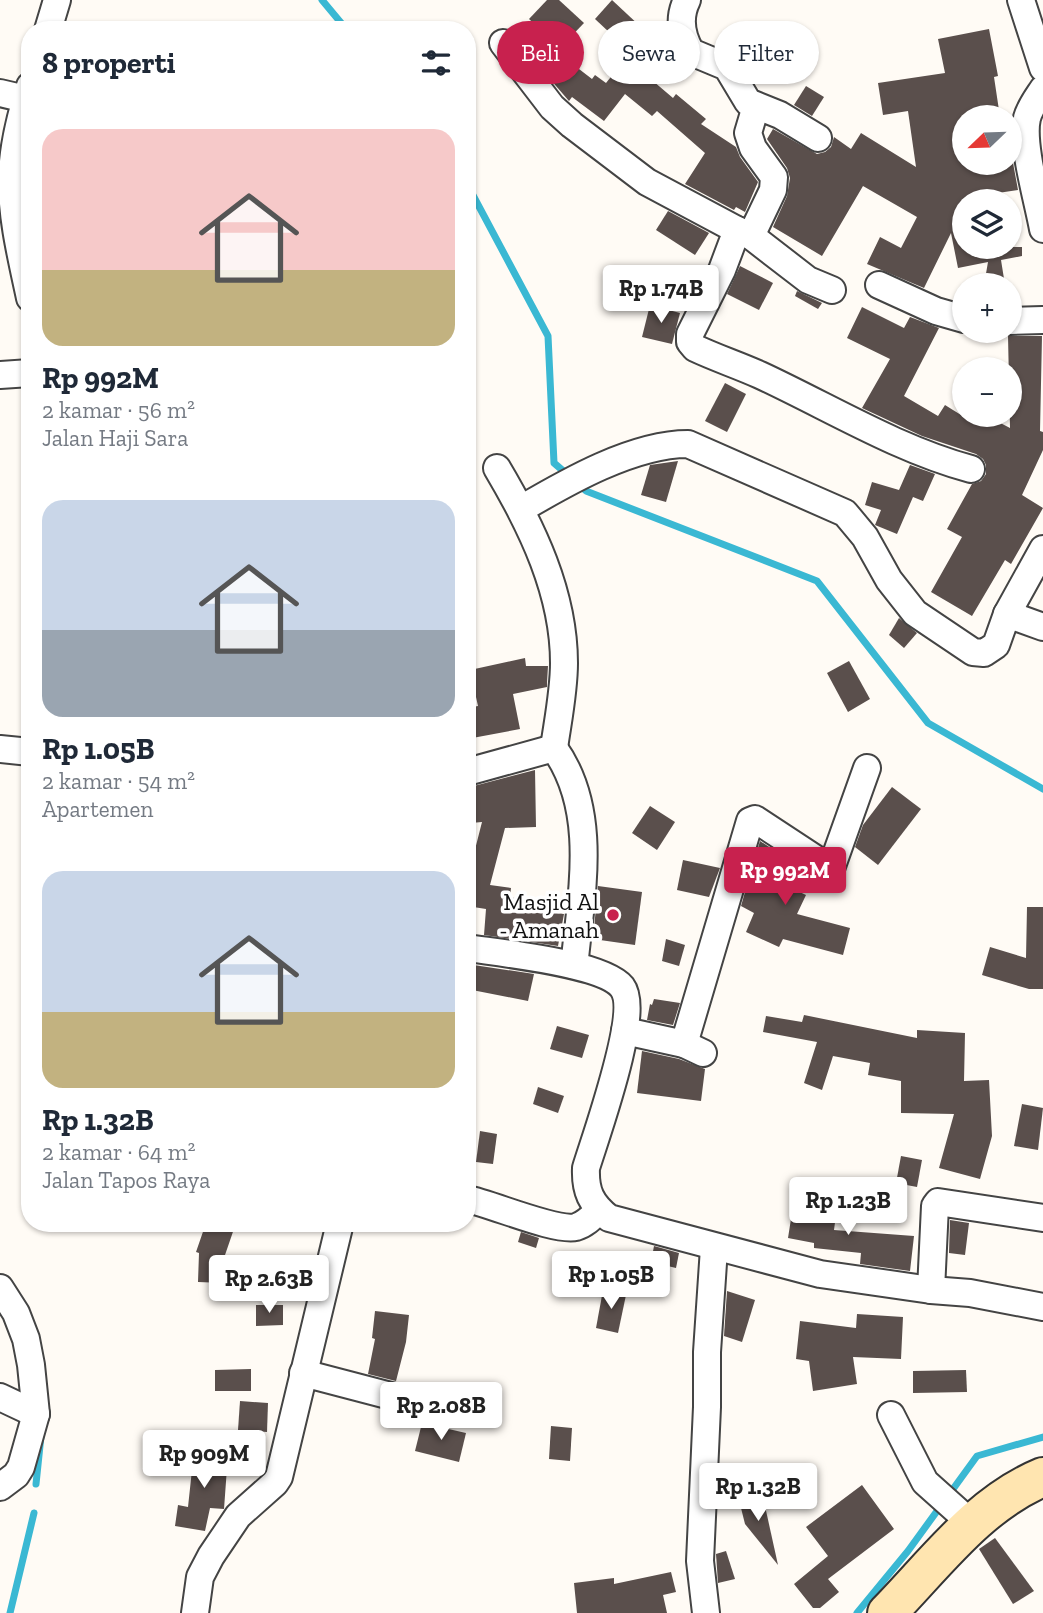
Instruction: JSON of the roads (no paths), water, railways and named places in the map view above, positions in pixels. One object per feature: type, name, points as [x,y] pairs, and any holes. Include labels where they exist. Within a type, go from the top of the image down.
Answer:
[{"type":"main road","points":[[887,1613],[962,1516],[1043,1477]]},
{"type":"street","points":[[51,21],[57,0]]},
{"type":"street","points":[[687,0],[682,10],[682,36],[691,52],[727,67],[748,102],[780,115],[818,138]]},
{"type":"street","points":[[1021,0],[1043,68]]},
{"type":"street","points":[[534,84],[552,107],[572,125],[646,182],[744,233],[808,280],[832,290]]},
{"type":"street","points":[[1043,89],[1033,103],[1027,120],[1026,138],[1043,229]]},
{"type":"street","points":[[0,93],[21,94]]},
{"type":"street","points":[[756,106],[748,133],[753,148],[774,177],[773,190],[722,270],[690,334],[690,342],[695,348],[757,373],[909,447],[939,460],[971,469]]},
{"type":"street","points":[[21,117],[17,129],[12,181],[21,255]]},
{"type":"street","points":[[879,285],[952,316]]},
{"type":"street","points":[[1022,321],[1043,320]]},
{"type":"street","points":[[0,375],[21,374]]},
{"type":"street","points":[[521,509],[585,474],[661,446],[688,444],[845,513],[865,537],[889,580],[915,613],[973,652],[984,653],[996,645],[1007,614],[1043,549]]},
{"type":"street","points":[[497,468],[521,509],[554,589],[562,633],[564,665],[554,748],[567,766],[584,825],[583,883],[573,965]]},
{"type":"street","points":[[1007,614],[1043,627]]},
{"type":"street","points":[[476,770],[554,748]]},
{"type":"street","points":[[0,749],[21,751]]},
{"type":"street","points":[[625,1031],[694,1048],[750,821],[755,818],[828,867],[832,866],[867,768]]},
{"type":"street","points":[[476,949],[573,965],[610,977],[621,985],[628,1003],[625,1031],[586,1168],[585,1183],[589,1197],[598,1210],[609,1218],[820,1274],[970,1293],[1043,1307]]},
{"type":"street","points":[[476,1202],[555,1225],[575,1227],[587,1222],[598,1210]]},
{"type":"street","points":[[931,1290],[935,1206],[938,1202],[1043,1219]]},
{"type":"street","points":[[195,1613],[200,1577],[211,1556],[238,1516],[279,1477],[337,1232]]},
{"type":"street","points":[[706,1613],[700,1561],[707,1352],[714,1248]]},
{"type":"street","points":[[0,1288],[16,1313],[26,1339],[36,1414],[21,1467],[16,1475],[0,1487]]},
{"type":"street","points":[[303,1373],[452,1412]]},
{"type":"street","points":[[0,1397],[36,1414]]},
{"type":"street","points":[[891,1415],[916,1468],[930,1489],[962,1516]]},
{"type":"waterway","points":[[322,0],[340,21]]},
{"type":"waterway","points":[[476,201],[548,336],[554,463],[568,475]]},
{"type":"waterway","points":[[577,483],[586,491],[817,581],[928,723],[1043,789]]},
{"type":"waterway","points":[[36,1484],[41,1436]]},
{"type":"waterway","points":[[857,1613],[908,1551],[977,1456],[1043,1437]]},
{"type":"waterway","points":[[10,1613],[34,1513]]},
{"type":"place","name":"Masjid Al - Amanah","points":[[613,915]]}]
